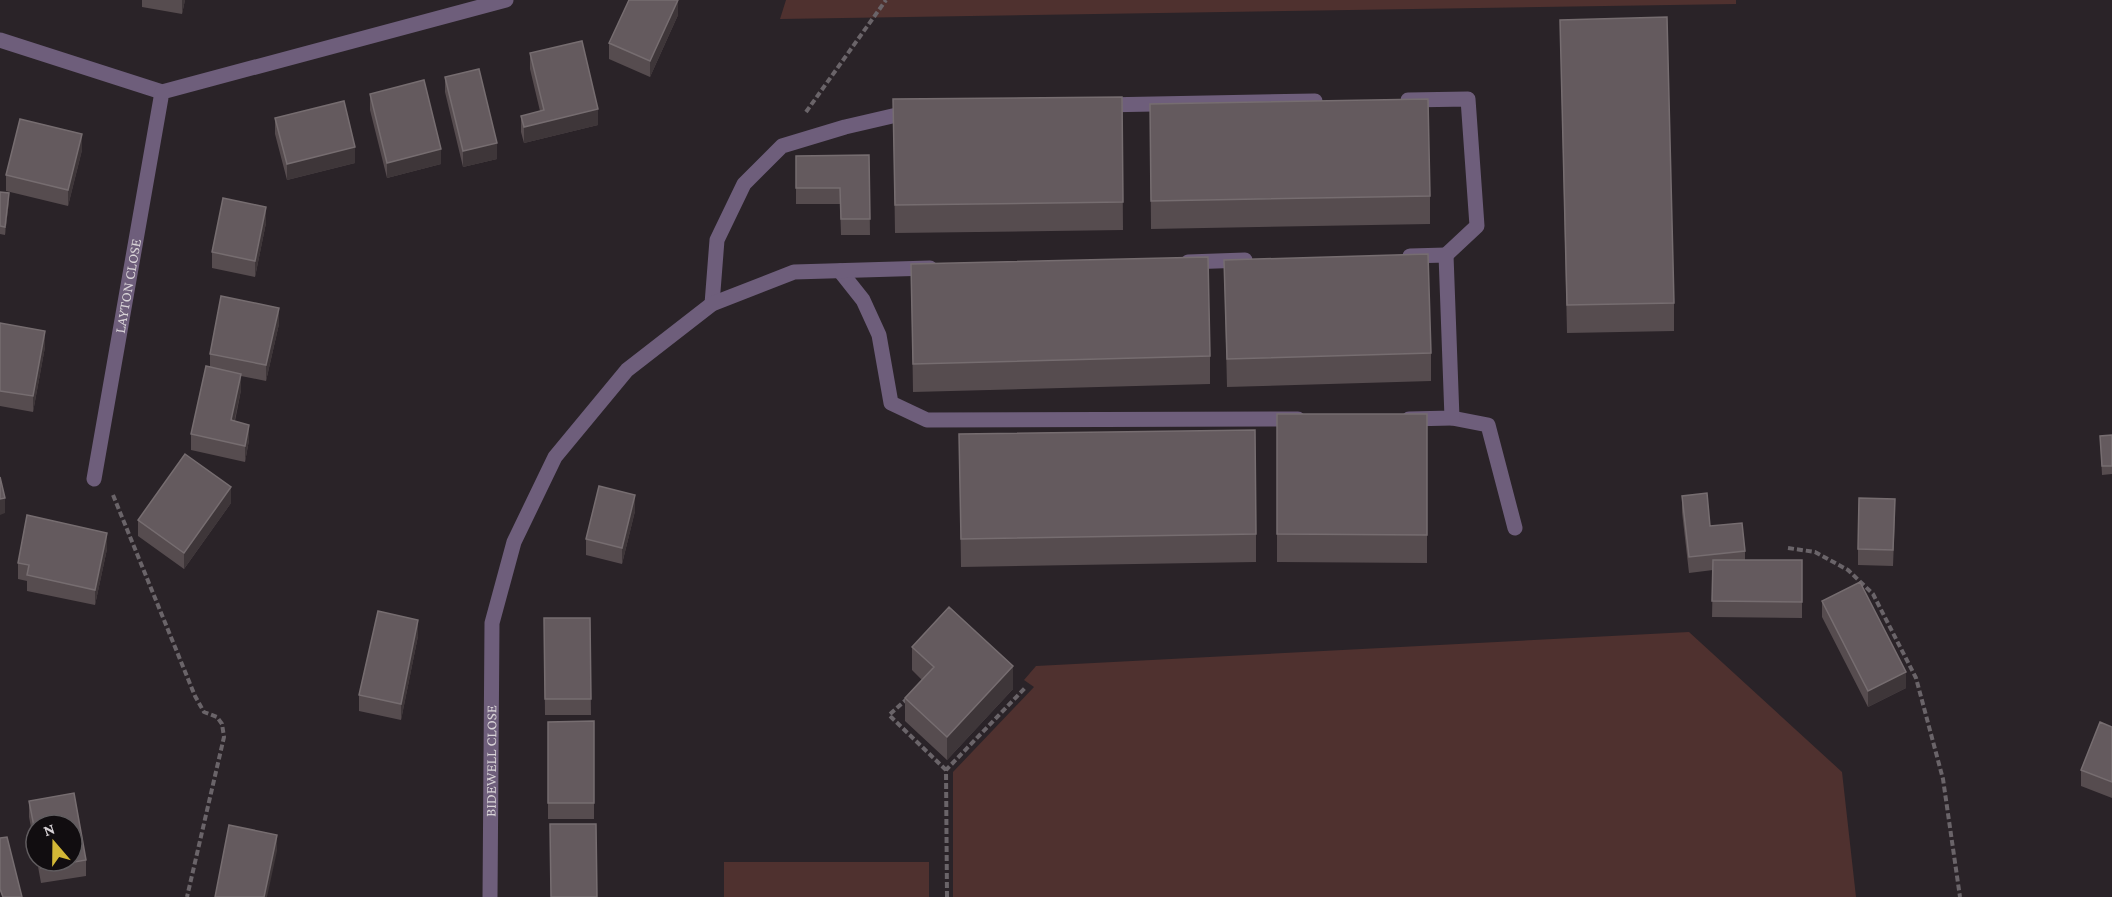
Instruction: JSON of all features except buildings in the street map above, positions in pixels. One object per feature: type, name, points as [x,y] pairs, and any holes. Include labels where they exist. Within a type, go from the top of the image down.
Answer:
[{"type":"street","points":[[0,40],[162,92],[506,0]]},
{"type":"street","name":"LAYTON CLOSE","points":[[94,479],[162,92]]},
{"type":"street","points":[[1387,100],[1468,99],[1477,226],[1446,255],[1398,256]]},
{"type":"street","points":[[1086,106],[1329,100]]},
{"type":"street","points":[[712,304],[717,240],[744,184],[782,146],[845,127],[901,114],[924,113]]},
{"type":"street","points":[[1446,255],[1452,418]]},
{"type":"street","points":[[1173,262],[1256,260]]},
{"type":"street","name":"BIDEWELL CLOSE","points":[[490,897],[492,623],[514,542],[555,457],[627,370],[712,304],[794,272],[947,268]]},
{"type":"street","points":[[840,271],[863,300],[879,335],[891,404],[927,420],[1309,419]]},
{"type":"street","points":[[1393,419],[1452,418],[1488,425],[1515,528]]},
{"type":"path","points":[[782,146],[886,0]]},
{"type":"path","points":[[94,479],[108,483],[195,696],[204,712],[217,717],[222,724],[224,737],[187,897]]},
{"type":"path","points":[[1788,548],[1815,552],[1848,570],[1873,594],[1916,678],[1943,779],[1960,897]]},
{"type":"path","points":[[947,897],[946,770],[1025,688]]},
{"type":"path","points":[[913,693],[889,716],[946,770]]},
{"type":"shaded area","points":[[786,0],[1736,0],[1736,4],[780,19]]},
{"type":"shaded area","points":[[1689,632],[1842,772],[1856,897],[953,897],[953,772],[1034,687],[1024,680],[1036,666]]},
{"type":"shaded area","points":[[724,862],[929,862],[929,897],[724,897]]}]
